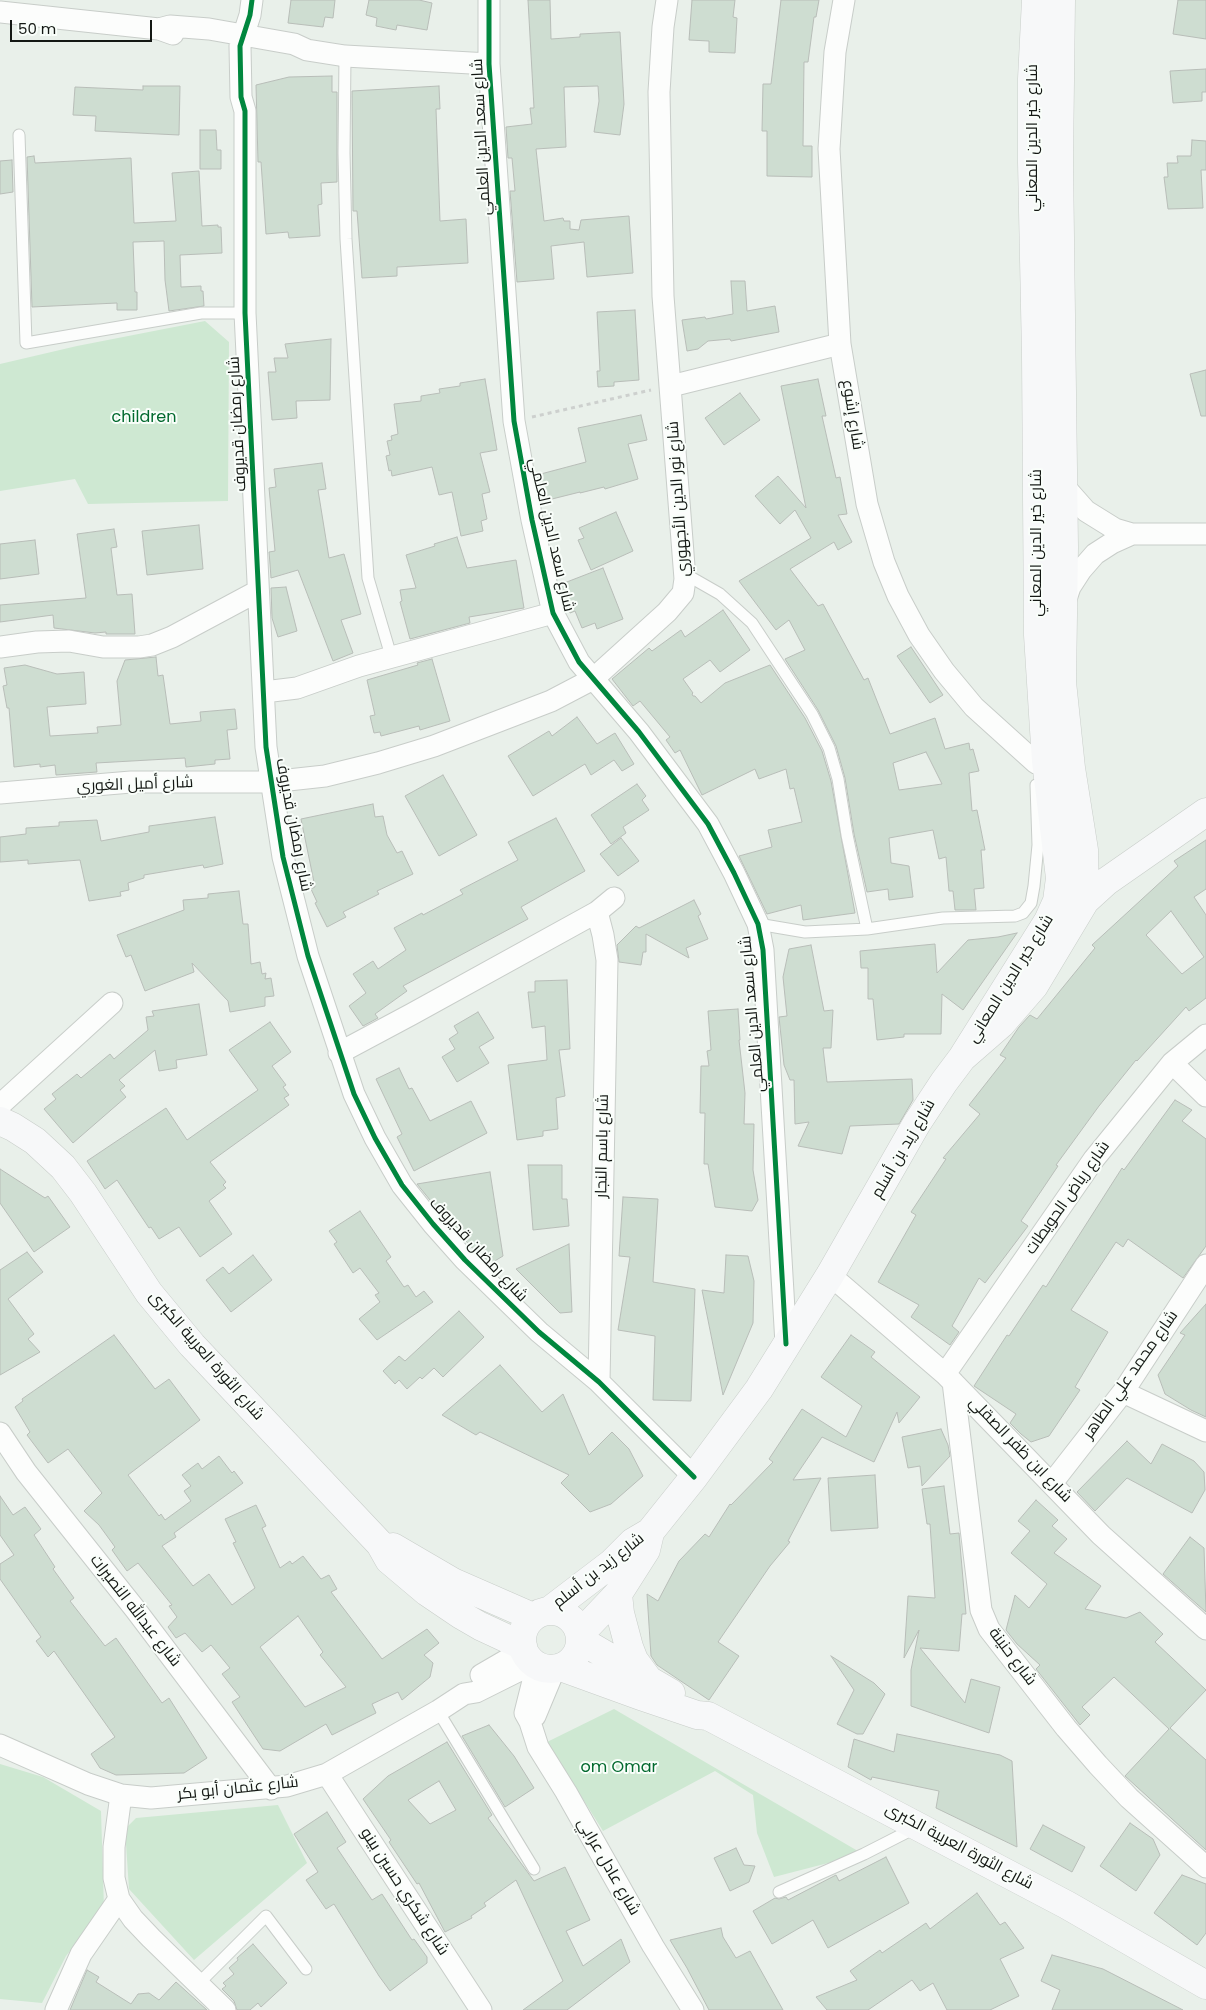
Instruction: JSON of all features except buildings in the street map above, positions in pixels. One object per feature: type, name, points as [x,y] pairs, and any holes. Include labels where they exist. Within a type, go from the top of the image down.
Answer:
[{"type":"street","name":"شارع سعد الدين العلمي","points":[[489,0],[489,64],[514,421],[532,520],[553,613],[579,662],[639,732],[708,824],[738,880],[758,924],[763,950],[786,1344]]},
{"type":"street","name":"شارع نور الدين الأجهوري","points":[[270,782],[325,776],[378,763],[434,746],[551,701],[593,679],[667,612],[683,593],[685,574],[663,296],[659,92],[663,27],[667,0]]},
{"type":"street","name":"شارع إشوع","points":[[844,0],[835,52],[829,149],[840,344],[866,504],[884,562],[898,596],[919,635],[944,671],[974,707],[1041,762]]},
{"type":"street","name":"شارع خير الدين المعاني","points":[[962,1058],[1048,921],[1057,901],[1060,878],[1041,762],[1032,162],[1032,79],[1036,0]]},
{"type":"street","name":"شارع خير الدين المعاني","points":[[1061,0],[1059,162],[1063,485],[1062,682],[1071,768],[1084,850],[1085,901]]},
{"type":"street","name":"شارع رمضان قديروف","points":[[251,8],[247,41],[250,97],[245,111],[245,314],[266,747],[283,856],[308,956],[354,1094],[374,1138],[402,1184],[432,1224],[465,1260],[539,1332],[599,1382],[694,1477]]},
{"type":"street","points":[[0,12],[159,29],[170,26],[208,29],[247,41],[294,44],[307,50],[345,56],[489,64]]},
{"type":"street","points":[[671,386],[840,344]]},
{"type":"street","points":[[1063,485],[1073,499],[1100,521],[1132,534],[1206,534]]},
{"type":"street","points":[[1063,607],[1070,587],[1095,554],[1112,543],[1132,534]]},
{"type":"street","points":[[0,647],[37,642],[68,642],[103,647],[152,645],[172,637],[258,591]]},
{"type":"street","points":[[264,692],[296,688],[392,656],[553,613]]},
{"type":"street","name":"شارع أميل الغوري","points":[[0,793],[131,782],[270,782]]},
{"type":"street","name":"شارع زيد بن أسلم","points":[[541,1614],[612,1563],[633,1542],[650,1532],[694,1477],[759,1389],[830,1275],[917,1123],[962,1058],[1006,1019],[1034,986],[1085,901],[1107,881],[1206,812]]},
{"type":"street","points":[[339,1052],[597,912],[614,898]]},
{"type":"street","name":"شارع باسم النجار","points":[[597,912],[607,960],[599,1382]]},
{"type":"street","points":[[0,1105],[112,1004]]},
{"type":"street","name":"شارع رياض الحويطات","points":[[949,1378],[1094,1159],[1172,1063],[1206,1036]]},
{"type":"street","points":[[1172,1063],[1206,1096]]},
{"type":"street","name":"شارع الثورة العربية الكبرى","points":[[0,1121],[35,1141],[63,1167],[83,1192],[149,1293],[192,1345],[380,1544],[389,1560],[427,1592],[480,1626],[539,1660],[641,1696],[708,1716],[1067,1905],[1206,1985]]},
{"type":"street","name":"شارع محمد علي الطاهر","points":[[1052,1484],[1123,1392],[1206,1265]]},
{"type":"street","name":"شارع ابن ظفر الصقلي","points":[[830,1275],[949,1378],[1122,1554],[1206,1629]]},
{"type":"street","name":"شارع حنينة","points":[[949,1378],[981,1610],[989,1629],[1066,1728],[1098,1764],[1129,1798],[1206,1867]]},
{"type":"street","points":[[1123,1392],[1206,1431]]},
{"type":"street","name":"شارع عبدالله النصيرات","points":[[0,1433],[26,1472],[135,1609],[271,1789]]},
{"type":"street","name":"شارع زيد بن أسلم","points":[[580,1637],[618,1594],[646,1550],[650,1532]]},
{"type":"street","name":"شارع الثورة العربية الكبرى","points":[[380,1544],[396,1547],[453,1582],[541,1614]]},
{"type":"street","points":[[618,1594],[620,1614],[629,1647],[634,1660],[651,1682]]},
{"type":"street","points":[[559,1612],[576,1624],[580,1637],[577,1654],[567,1664],[539,1660],[524,1630],[541,1614],[559,1612]]},
{"type":"street","name":"شارع الثورة العربية الكبرى","points":[[580,1637],[651,1682],[702,1708],[708,1716]]},
{"type":"street","name":"شارع عثمان أبو بكر","points":[[0,1745],[88,1784],[121,1795],[151,1798],[271,1789],[304,1782],[326,1774],[438,1711],[464,1694],[467,1683],[539,1660]]},
{"type":"street","name":"شارع عادل عرابي","points":[[539,1660],[536,1715],[530,1722],[538,1748],[566,1792],[653,1946],[693,2010]]},
{"type":"street","name":"شارع شكري حسين بينو","points":[[326,1774],[481,2010]]},
{"type":"street","points":[[121,1795],[114,1846],[114,1878],[119,1899],[133,1919],[151,1938],[225,2010]]},
{"type":"street","points":[[56,2010],[81,1954],[119,1899]]},
{"type":"lane","points":[[345,56],[344,153],[346,239],[368,578],[392,656]]},
{"type":"lane","points":[[19,135],[26,343],[201,313],[245,314]]},
{"type":"lane","points":[[685,574],[720,594],[752,623],[812,714],[829,748],[838,779],[866,929]]},
{"type":"lane","points":[[758,924],[805,932],[866,929],[943,918],[1015,916],[1023,913],[1028,909],[1034,886],[1038,845],[1041,762]]},
{"type":"lane","points":[[438,1711],[534,1869]]},
{"type":"lane","points":[[779,1892],[864,1854],[919,1826]]},
{"type":"lane","points":[[198,1984],[266,1916],[306,1969]]},
{"type":"path","points":[[514,421],[671,386]]},
{"type":"green space","name":"children","points":[[205,321],[229,342],[228,501],[88,504],[75,479],[0,491],[0,364],[77,346]]},
{"type":"green space","name":"om Omar","points":[[614,1709],[863,1854],[774,1877],[757,1833],[753,1795],[715,1771],[603,1831],[547,1742]]},
{"type":"green space","points":[[0,1764],[43,1777],[101,1811],[104,1909],[66,1956],[42,2003],[0,1999]]},
{"type":"green space","points":[[278,1805],[307,1863],[194,1960],[129,1889],[125,1829],[136,1818]]},
{"type":"cycle path","points":[[252,0],[250,15],[240,46],[241,97],[245,111],[245,313],[266,747],[283,857],[308,956],[354,1094],[375,1138],[402,1185],[465,1260],[539,1332],[599,1382],[694,1477]]},
{"type":"cycle path","points":[[489,0],[489,64],[514,421],[532,520],[553,613],[579,662],[639,732],[708,824],[758,924],[763,950],[786,1344]]}]
